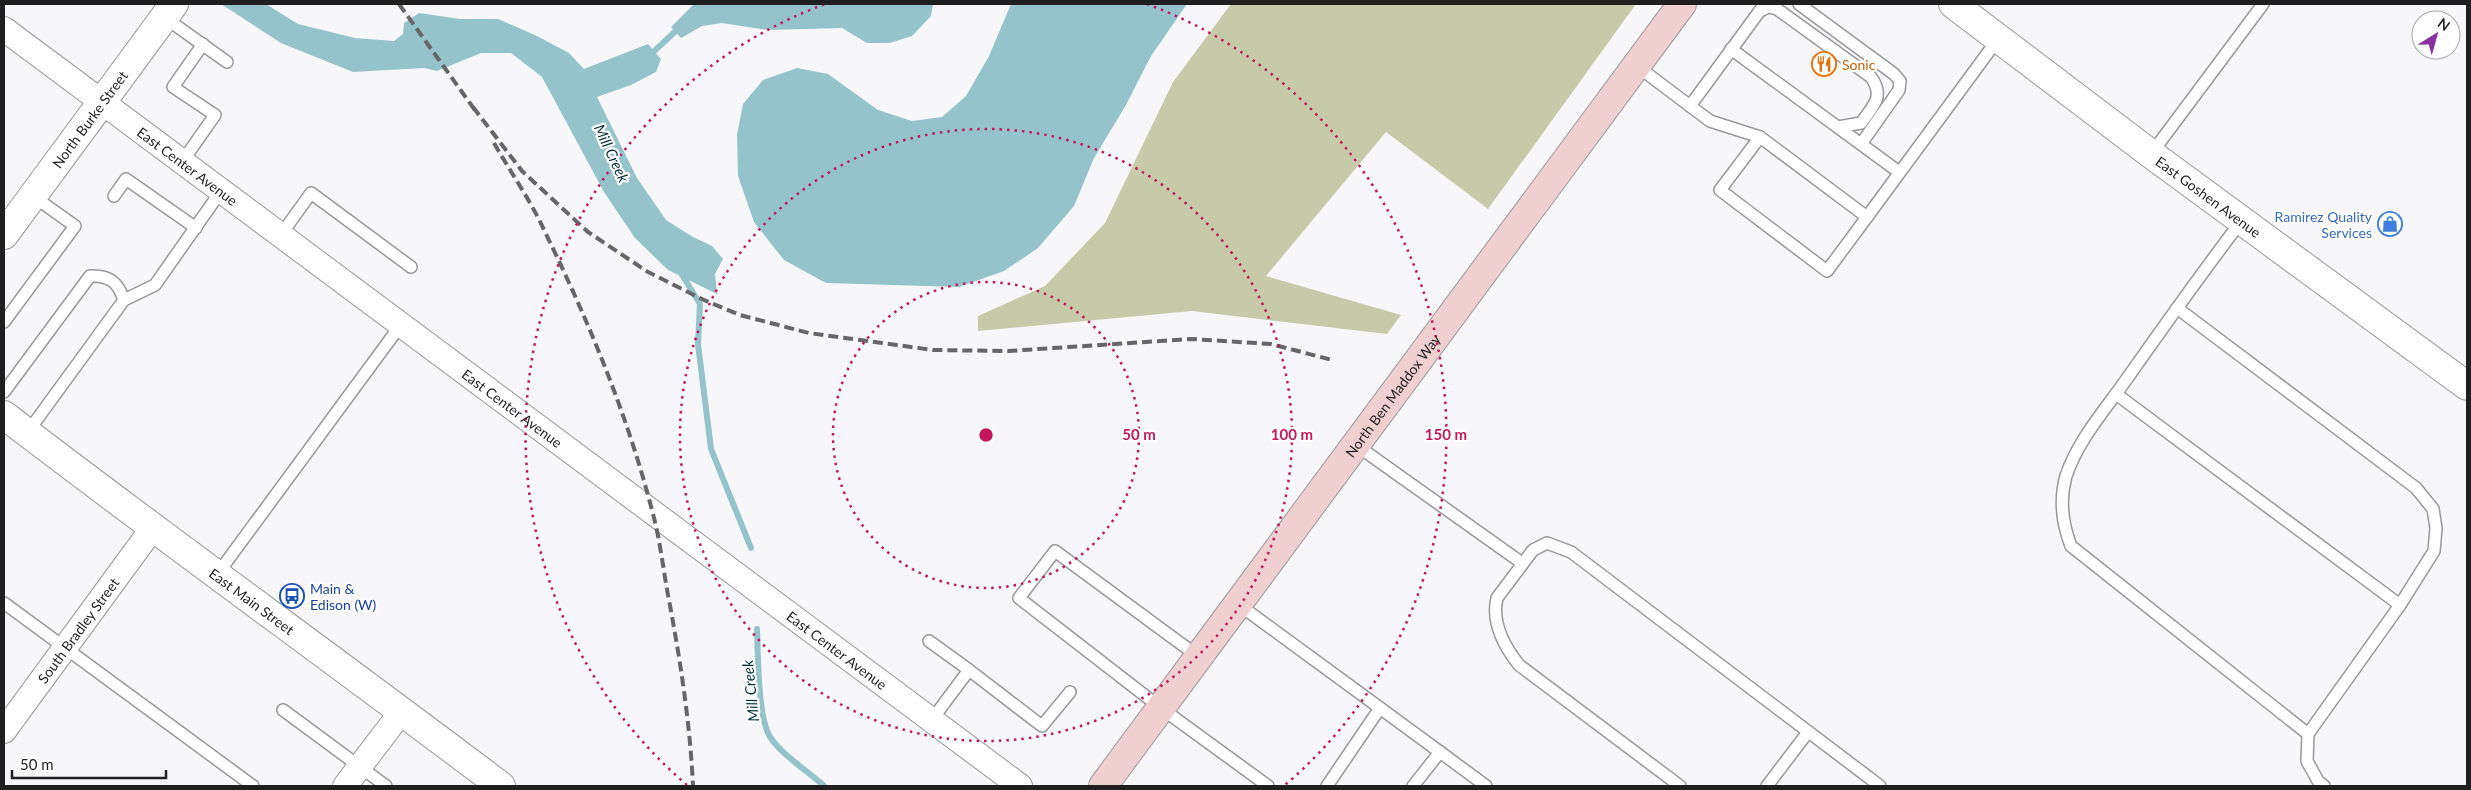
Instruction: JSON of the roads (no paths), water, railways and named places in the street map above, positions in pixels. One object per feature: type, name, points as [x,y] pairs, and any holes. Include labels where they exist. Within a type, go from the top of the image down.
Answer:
[{"type":"main road","name":"North Ben Maddox Way","points":[[1105,786],[1682,4]]},
{"type":"street","name":"East Goshen Avenue","points":[[1953,4],[2150,154],[2467,386]]},
{"type":"street","name":"North Burke Street","points":[[4,235],[169,10]]},
{"type":"street","name":"East Center Avenue","points":[[4,29],[400,326],[1020,786]]},
{"type":"street","name":"East Main Street","points":[[4,415],[152,529],[402,711],[501,786]]},
{"type":"street","name":"South Bradley Street","points":[[4,731],[152,529]]},
{"type":"street","points":[[345,786],[402,711]]},
{"type":"lane","points":[[1800,4],[1894,74],[1900,81],[1899,90],[1862,144]]},
{"type":"lane","points":[[2150,154],[2263,4]]},
{"type":"lane","points":[[1690,106],[1762,7],[1777,8],[1870,77],[1877,86],[1878,99],[1861,123],[1838,127]]},
{"type":"lane","points":[[169,10],[203,44],[227,62]]},
{"type":"lane","points":[[1760,137],[1720,190],[1827,271],[1998,39]]},
{"type":"lane","points":[[182,162],[215,115],[173,87],[203,44]]},
{"type":"lane","points":[[1732,48],[1900,172]]},
{"type":"lane","points":[[1637,66],[1710,121],[1760,137],[1867,217]]},
{"type":"lane","points":[[114,196],[126,179],[196,228]]},
{"type":"lane","points":[[27,433],[124,300],[155,285],[221,192]]},
{"type":"lane","points":[[280,236],[311,193],[411,267]]},
{"type":"lane","points":[[4,322],[75,226],[33,196]]},
{"type":"lane","points":[[2242,220],[2079,447],[2066,476],[2061,510],[2064,528],[2071,546],[2308,734]]},
{"type":"lane","points":[[4,392],[90,276],[103,276],[120,288],[124,300]]},
{"type":"lane","points":[[2177,308],[2416,488],[2432,509],[2436,528],[2434,551],[2400,605],[2308,734],[2307,761],[2318,781],[2324,786]]},
{"type":"lane","points":[[216,576],[400,326]]},
{"type":"lane","points":[[2116,394],[2400,605]]},
{"type":"lane","points":[[1356,445],[1522,563]]},
{"type":"lane","points":[[1680,786],[1519,665],[1508,652],[1498,631],[1495,605],[1497,598],[1533,550],[1547,543],[1571,552],[1880,786]]},
{"type":"lane","points":[[1199,657],[1055,551],[1019,598],[1161,708],[1268,786]]},
{"type":"lane","points":[[4,603],[253,786]]},
{"type":"lane","points":[[1238,604],[1486,786]]},
{"type":"lane","points":[[929,641],[1042,726],[1070,692]]},
{"type":"lane","points":[[931,721],[969,670]]},
{"type":"lane","points":[[1327,786],[1380,708]]},
{"type":"lane","points":[[283,710],[386,786]]},
{"type":"lane","points":[[1773,784],[1808,732]]},
{"type":"lane","points":[[1413,786],[1440,752]]},
{"type":"water","points":[[221,4],[266,4],[298,24],[355,38],[394,41],[403,34],[404,23],[419,13],[460,19],[498,19],[537,36],[569,53],[584,69],[648,44],[661,59],[656,72],[631,85],[597,97],[637,178],[666,220],[693,237],[712,246],[723,259],[715,274],[717,294],[668,270],[635,238],[604,192],[542,77],[511,53],[481,53],[437,71],[424,68],[353,72],[281,43]]},
{"type":"water","points":[[694,4],[933,4],[931,16],[912,36],[890,43],[867,43],[842,28],[768,30],[722,23],[702,26],[681,38],[671,27]]},
{"type":"water","points":[[1011,4],[1187,4],[1151,56],[1126,105],[1094,158],[1074,206],[1038,248],[1004,271],[959,287],[826,283],[784,260],[754,222],[738,176],[737,135],[743,104],[763,80],[797,68],[828,74],[878,110],[912,121],[942,117],[966,96],[989,56]]},
{"type":"waterway","points":[[649,56],[680,27]]},
{"type":"waterway","name":"Mill Creek","points":[[681,273],[700,304],[698,344],[711,449],[751,548]]},
{"type":"waterway","name":"Mill Creek","points":[[757,629],[760,697],[768,733],[785,754],[824,786]]},
{"type":"railway","points":[[399,4],[477,113]]},
{"type":"railway","points":[[473,107],[522,171],[588,232],[648,272],[704,300],[740,315],[809,333],[933,350],[1008,351],[1191,339],[1271,344],[1332,360]]},
{"type":"railway","points":[[494,143],[527,198],[577,300],[606,370],[632,441],[658,534],[684,690],[693,786]]},
{"type":"place","name":"Sonic","points":[[1824,64]]},
{"type":"place","name":"Ramirez Quality Services","points":[[2390,224]]},
{"type":"place","name":"Main & Edison (W)","points":[[292,596]]}]
